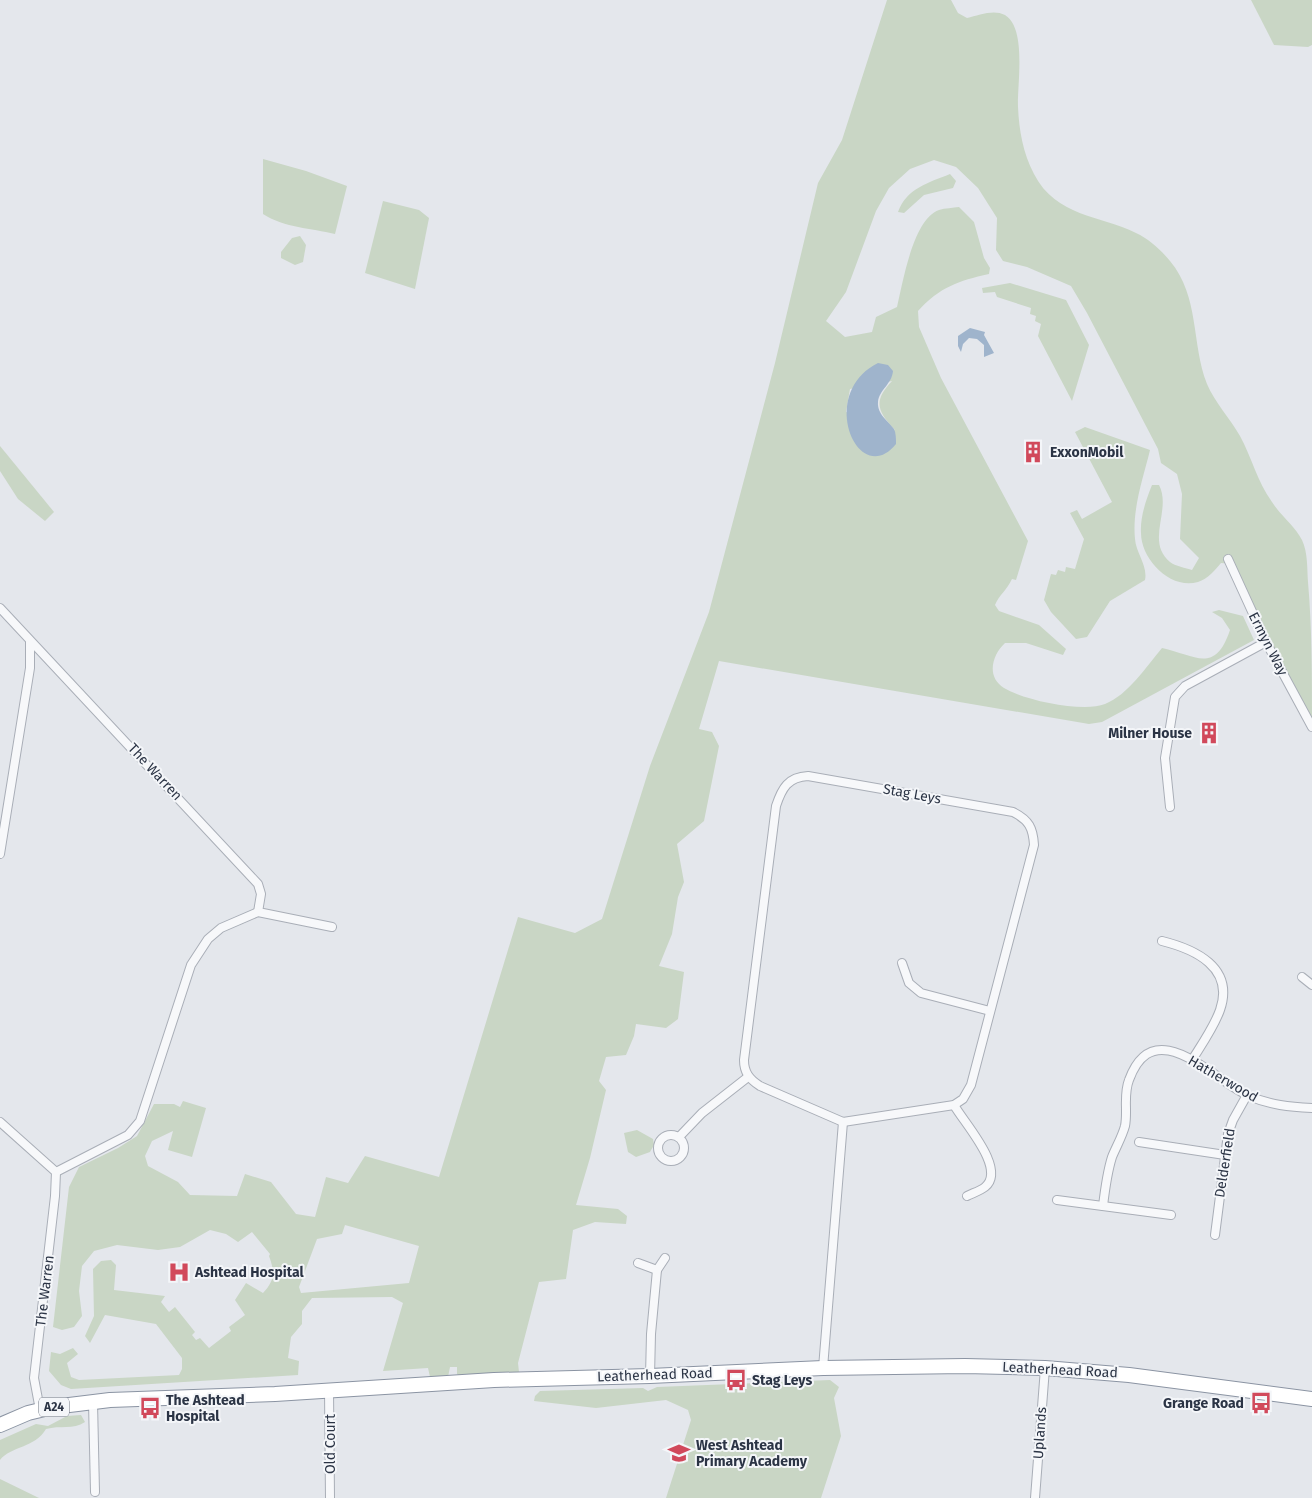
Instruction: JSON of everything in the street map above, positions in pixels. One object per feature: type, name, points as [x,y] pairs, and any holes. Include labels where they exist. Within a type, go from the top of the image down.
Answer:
[{"type":"highway","name":"Leatherhead Road","points":[[0,1425],[40,1410],[92,1402],[494,1380],[650,1376],[823,1368],[965,1366],[1045,1368],[1129,1375],[1312,1399]]},
{"type":"street","name":"Ermyn Way","points":[[1228,559],[1266,642],[1312,727]]},
{"type":"street","name":"The Warren","points":[[0,608],[30,642],[80,691],[258,884],[261,894],[258,912]]},
{"type":"street","points":[[0,854],[30,668],[30,642]]},
{"type":"street","points":[[1170,807],[1165,758],[1175,697],[1185,686],[1266,642]]},
{"type":"street","name":"Stag Leys","points":[[748,1077],[745,1071],[744,1060],[776,806],[788,781],[796,777],[808,776],[1013,812],[1028,822],[1032,828],[1034,845],[971,1085],[963,1099],[954,1104]]},
{"type":"street","points":[[0,1122],[56,1172],[128,1135],[140,1121],[191,966],[199,951],[221,928],[258,912],[332,926]]},
{"type":"street","points":[[1162,941],[1180,946],[1202,956],[1219,976],[1223,989],[1221,1008],[1192,1060]]},
{"type":"street","points":[[902,963],[909,983],[921,993],[990,1011]]},
{"type":"street","points":[[1302,977],[1312,985]]},
{"type":"street","name":"Hatherwood","points":[[1103,1206],[1109,1168],[1125,1126],[1126,1091],[1133,1070],[1148,1053],[1158,1050],[1178,1053],[1247,1095],[1282,1106],[1312,1108]]},
{"type":"street","points":[[680,1137],[702,1113],[748,1077],[760,1086],[843,1122],[954,1104],[992,1164],[990,1182],[985,1187],[967,1196]]},
{"type":"street","name":"Delderfield","points":[[1214,1235],[1228,1134],[1233,1120],[1247,1095]]},
{"type":"street","points":[[823,1368],[843,1122]]},
{"type":"street","points":[[1139,1142],[1225,1156]]},
{"type":"street","name":"The Warren","points":[[40,1410],[34,1378],[55,1196],[56,1172]]},
{"type":"street","points":[[1057,1200],[1171,1215]]},
{"type":"street","points":[[650,1376],[657,1270],[665,1258]]},
{"type":"street","points":[[638,1263],[657,1270]]},
{"type":"street","name":"Uplands","points":[[1035,1498],[1045,1368]]},
{"type":"street","name":"Old Court","points":[[329,1390],[330,1498]]},
{"type":"street","points":[[92,1402],[95,1492]]},
{"type":"green space","points":[[887,0],[951,0],[958,13],[967,18],[986,13],[1001,13],[1012,22],[1019,44],[1018,107],[1021,133],[1024,150],[1034,174],[1043,188],[1066,207],[1141,235],[1170,261],[1180,275],[1191,305],[1202,368],[1207,384],[1214,398],[1240,436],[1267,494],[1275,507],[1302,540],[1307,561],[1312,669],[1312,721],[1265,634],[1234,564],[1221,563],[1205,579],[1188,583],[1168,577],[1159,570],[1146,553],[1142,543],[1142,515],[1152,485],[1159,485],[1163,505],[1159,535],[1163,554],[1170,562],[1192,570],[1199,558],[1180,539],[1182,494],[1177,474],[1161,463],[1158,449],[1071,286],[1027,267],[1003,261],[996,250],[997,218],[978,188],[956,167],[934,160],[910,169],[889,188],[876,211],[846,292],[826,321],[845,337],[872,332],[876,317],[897,307],[910,252],[922,225],[930,216],[939,210],[959,207],[974,222],[984,258],[990,268],[989,274],[959,282],[934,296],[918,311],[919,327],[941,378],[1028,541],[1016,580],[1012,579],[995,605],[999,611],[1039,625],[1066,649],[1063,655],[1026,643],[1005,643],[994,660],[993,672],[998,683],[1013,693],[1039,701],[1069,706],[1095,706],[1105,704],[1121,694],[1136,680],[1162,648],[1203,658],[1211,657],[1218,653],[1230,630],[1222,618],[1212,612],[1219,610],[1243,616],[1254,640],[1102,722],[1089,724],[719,661],[699,729],[712,732],[719,746],[704,821],[677,844],[684,882],[678,897],[672,934],[659,966],[684,972],[678,1019],[666,1028],[636,1024],[634,1036],[626,1055],[606,1057],[599,1081],[606,1090],[590,1158],[576,1205],[618,1209],[627,1216],[626,1224],[595,1222],[573,1230],[566,1279],[539,1282],[518,1363],[519,1372],[460,1377],[457,1374],[457,1367],[450,1367],[448,1377],[430,1377],[428,1368],[383,1371],[403,1303],[392,1297],[312,1298],[302,1311],[302,1324],[291,1337],[288,1358],[299,1361],[298,1375],[71,1389],[61,1385],[49,1371],[51,1352],[60,1354],[73,1348],[78,1354],[67,1363],[71,1377],[79,1380],[179,1375],[182,1369],[182,1358],[156,1324],[105,1315],[90,1343],[85,1336],[94,1316],[93,1269],[101,1261],[111,1260],[116,1265],[114,1290],[165,1296],[161,1302],[169,1312],[175,1307],[195,1332],[192,1335],[196,1340],[200,1338],[209,1348],[231,1331],[229,1327],[245,1315],[235,1300],[246,1283],[263,1293],[273,1276],[270,1254],[252,1232],[238,1242],[226,1234],[210,1230],[180,1247],[158,1250],[117,1245],[94,1251],[82,1266],[79,1291],[82,1316],[74,1327],[62,1330],[53,1327],[69,1187],[79,1167],[118,1148],[137,1136],[154,1104],[174,1104],[180,1107],[183,1101],[206,1108],[192,1157],[168,1150],[173,1131],[152,1141],[145,1156],[148,1166],[178,1182],[190,1195],[237,1196],[245,1174],[271,1182],[296,1214],[315,1217],[326,1177],[348,1183],[365,1156],[439,1177],[518,917],[575,933],[602,919],[650,766],[709,612],[775,363],[818,183],[842,140]],"holes":[[[892,381],[882,394],[880,406],[884,417],[895,430],[846,412],[850,389]],[[345,1225],[419,1246],[409,1283],[301,1293],[299,1287],[317,1239],[342,1234]]]},
{"type":"green space","points":[[1251,0],[1312,0],[1312,45],[1308,47],[1274,45]]},
{"type":"green space","points":[[263,159],[306,171],[347,186],[335,234],[289,225],[263,214]]},
{"type":"green space","points":[[950,174],[956,181],[953,188],[924,195],[904,213],[898,212],[907,197],[919,187]]},
{"type":"green space","points":[[383,201],[419,210],[429,218],[415,289],[365,273]]},
{"type":"green space","points":[[300,236],[306,245],[303,262],[295,265],[281,258],[281,252],[292,238]]},
{"type":"green space","points":[[1010,283],[1066,300],[1089,345],[1072,401],[1038,336],[1041,324],[1035,321],[1036,316],[1030,314],[1031,308],[997,297],[995,292],[983,293],[982,288]]},
{"type":"green space","points":[[1085,427],[1150,450],[1139,494],[1134,528],[1136,544],[1145,570],[1145,580],[1110,601],[1087,637],[1076,639],[1051,612],[1044,600],[1051,574],[1056,575],[1058,570],[1065,572],[1066,567],[1075,569],[1084,539],[1070,513],[1077,510],[1082,519],[1112,502],[1075,432]]},
{"type":"green space","points":[[0,446],[54,512],[45,521],[18,499],[0,471]]},
{"type":"green space","points":[[637,1130],[653,1139],[654,1145],[650,1152],[636,1157],[628,1152],[624,1133]]},
{"type":"green space","points":[[830,1380],[839,1387],[834,1398],[841,1436],[821,1498],[666,1498],[691,1420],[688,1410],[666,1400],[596,1408],[534,1401],[535,1396],[540,1391],[643,1388],[648,1391],[657,1387]]},
{"type":"green space","points":[[81,1415],[85,1422],[71,1427],[46,1429],[36,1440],[10,1452],[0,1460],[0,1440],[36,1424],[48,1426],[67,1416]]},
{"type":"green space","points":[[0,1479],[39,1498],[0,1498]]},
{"type":"water","points":[[970,328],[985,332],[984,335],[994,353],[984,357],[984,345],[977,339],[969,338],[963,344],[961,352],[958,346],[958,336]]},
{"type":"water","points":[[878,363],[888,365],[893,371],[879,398],[878,406],[881,414],[894,429],[896,444],[882,455],[869,455],[858,447],[850,432],[847,414],[849,395],[859,377]]},
{"type":"place","name":"ExxonMobil","points":[[1033,452]]},
{"type":"place","name":"Milner House","points":[[1209,733]]},
{"type":"place","name":"Ashtead Hospital","points":[[179,1272]]},
{"type":"place","name":"Stag Leys","points":[[736,1380]]},
{"type":"place","name":"Grange Road","points":[[1261,1403]]},
{"type":"place","name":"The Ashtead Hospital","points":[[150,1408]]},
{"type":"place","name":"West Ashtead Primary Academy","points":[[679,1453]]}]
